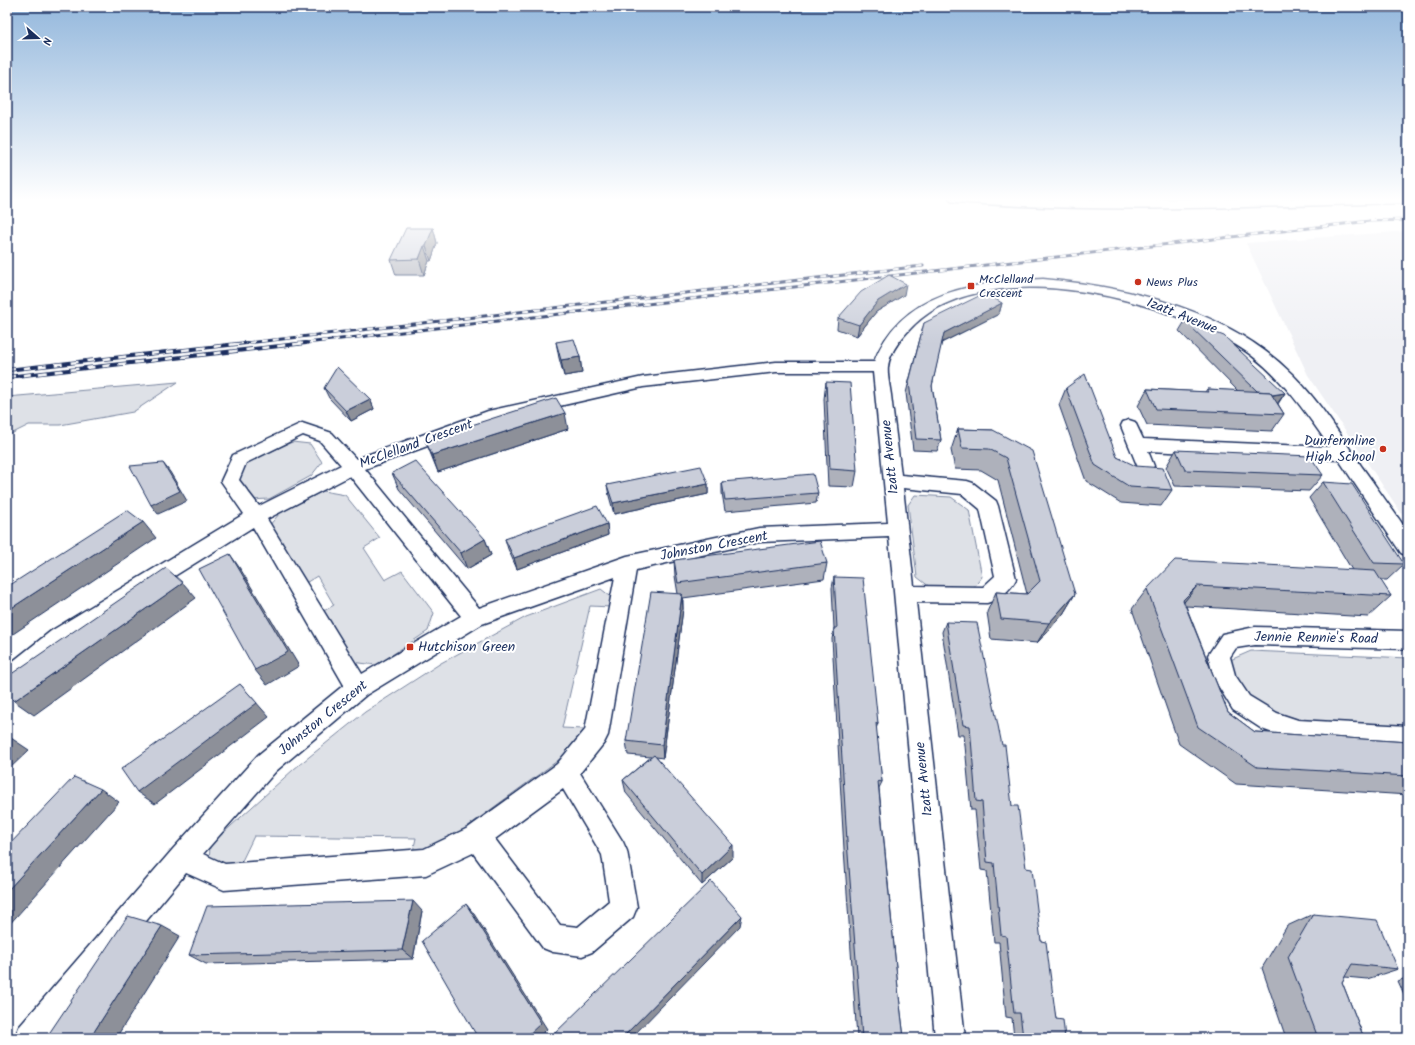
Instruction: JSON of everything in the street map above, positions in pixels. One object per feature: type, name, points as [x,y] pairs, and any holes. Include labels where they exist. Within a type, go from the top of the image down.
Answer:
[{"type":"street","name":"Izatt Avenue","points":[[950,1038],[905,594],[880,367],[890,344],[906,324],[928,307],[981,287],[1011,283],[1041,282],[1075,285],[1105,290],[1162,305],[1232,337],[1260,356],[1286,377],[1306,400],[1344,454]]},
{"type":"street","name":"McClelland Crescent","points":[[7,679],[59,637],[256,516],[353,467],[494,415],[643,382],[776,367],[880,367]]},
{"type":"street","points":[[1129,426],[1145,466]]},
{"type":"street","points":[[358,688],[256,516],[230,481],[239,459],[302,429],[326,437],[353,467],[475,618]]},
{"type":"street","points":[[1137,445],[1344,454],[1408,548]]},
{"type":"street","points":[[893,481],[967,488],[973,492],[989,506],[1006,579],[988,595],[905,594]]},
{"type":"street","name":"Johnston Crescent","points":[[30,1038],[182,858],[267,763],[358,688],[475,618],[627,564],[759,535],[831,531],[898,530]]},
{"type":"street","points":[[182,858],[224,877],[426,862],[477,837],[566,772],[596,735],[627,564]]},
{"type":"street","name":"Jennie Rennie's Road","points":[[1408,640],[1256,636],[1230,640],[1219,655],[1225,679],[1241,703],[1270,721],[1298,731],[1408,737]]},
{"type":"street","points":[[477,837],[554,938],[582,942],[623,907],[614,851],[566,772]]},
{"type":"shaded area","name":"Dunfermline High School","points":[[1248,247],[1408,247],[1408,523],[1308,375]]},
{"type":"shaded area","points":[[178,382],[133,412],[60,425],[29,425],[7,436],[7,397]]},
{"type":"shaded area","points":[[292,442],[310,444],[322,462],[311,476],[269,499],[250,500],[235,480],[243,464]]},
{"type":"shaded area","points":[[323,491],[345,495],[380,538],[364,548],[385,580],[402,571],[434,613],[428,631],[377,665],[351,662],[322,612],[334,605],[317,576],[304,584],[268,527],[280,513]]},
{"type":"shaded area","points":[[915,495],[951,497],[969,510],[982,577],[973,588],[930,587],[917,577],[908,505]]},
{"type":"shaded area","points":[[601,589],[610,596],[611,607],[590,606],[562,728],[584,729],[579,745],[430,854],[412,856],[416,838],[254,836],[240,865],[209,864],[210,845],[294,769],[365,712],[441,663],[526,617]]},
{"type":"shaded area","points":[[1251,651],[1408,658],[1408,727],[1277,720],[1243,698],[1228,661]]},
{"type":"building","points":[[397,247],[424,247],[419,259],[391,260]]},
{"type":"building","points":[[889,275],[906,284],[878,301],[859,325],[838,318],[861,292]]},
{"type":"building","points":[[985,293],[1002,303],[944,333],[932,386],[941,440],[916,439],[909,382],[924,323]]},
{"type":"building","points":[[1185,321],[1224,336],[1285,393],[1272,395],[1270,392],[1257,391]]},
{"type":"building","points":[[574,339],[580,357],[561,360],[556,342]]},
{"type":"building","points":[[337,367],[370,399],[346,411],[324,388]]},
{"type":"building","points":[[1085,374],[1117,457],[1136,466],[1163,468],[1172,490],[1130,487],[1095,465],[1066,388]]},
{"type":"building","points":[[826,382],[850,383],[857,471],[830,469]]},
{"type":"building","points":[[1147,389],[1209,392],[1207,389],[1270,392],[1284,414],[1156,409]]},
{"type":"building","points":[[556,398],[565,413],[432,455],[425,440]]},
{"type":"building","points":[[958,429],[993,430],[1032,451],[1075,594],[1049,623],[1001,619],[996,592],[1027,594],[1040,581],[1006,458],[989,449],[962,448]]},
{"type":"building","points":[[1176,450],[1310,456],[1323,475],[1185,470]]},
{"type":"building","points":[[415,461],[485,539],[461,553],[392,473]]},
{"type":"building","points":[[163,463],[180,491],[151,505],[130,466]]},
{"type":"building","points":[[701,466],[708,484],[613,503],[607,485]]},
{"type":"building","points":[[813,474],[818,493],[725,500],[722,482]]},
{"type":"building","points":[[1323,482],[1352,484],[1404,564],[1374,563]]},
{"type":"building","points":[[597,506],[607,524],[514,558],[505,539]]},
{"type":"building","points":[[127,510],[143,522],[7,611],[7,587]]},
{"type":"building","points":[[820,541],[827,563],[678,583],[674,560]]},
{"type":"building","points":[[230,554],[288,652],[255,670],[199,569]]},
{"type":"building","points":[[1175,560],[1375,571],[1391,596],[1197,586],[1183,600],[1228,712],[1255,732],[1408,742],[1408,776],[1257,767],[1198,727],[1147,589]]},
{"type":"building","points":[[166,568],[183,583],[14,701],[7,693],[7,677]]},
{"type":"building","points":[[834,577],[863,578],[878,723],[876,723],[882,782],[878,781],[904,1038],[862,1038],[847,841],[834,628],[837,628]]},
{"type":"building","points":[[651,592],[682,594],[662,745],[626,741]]},
{"type":"building","points":[[946,622],[977,623],[1002,745],[1005,745],[1012,806],[1018,806],[1026,868],[1032,869],[1041,941],[1046,942],[1056,1019],[1063,1020],[1065,1038],[1023,1038],[1020,1013],[1014,1013],[1006,936],[1001,935],[994,863],[987,862],[982,802],[976,801],[970,726],[963,725]]},
{"type":"building","points":[[240,684],[257,703],[137,792],[121,769]]},
{"type":"building","points":[[654,755],[733,845],[702,875],[623,780]]},
{"type":"building","points":[[74,777],[101,789],[7,891],[7,847]]},
{"type":"building","points":[[711,881],[742,916],[622,1038],[550,1038]]},
{"type":"building","points":[[413,901],[402,950],[189,955],[207,906]]},
{"type":"building","points":[[466,904],[541,1023],[525,1038],[478,1038],[422,941]]},
{"type":"building","points":[[1313,914],[1377,920],[1398,969],[1352,964],[1342,982],[1364,1038],[1318,1038],[1288,957]]},
{"type":"building","points":[[128,916],[162,926],[90,1038],[46,1038]]},
{"type":"railway","points":[[297,344],[1145,247]]},
{"type":"railway","points":[[237,344],[923,266]]},
{"type":"railway","points":[[7,370],[246,343]]},
{"type":"railway","points":[[7,377],[306,343]]},
{"type":"place","name":"News Plus","points":[[1138,282]]},
{"type":"place","name":"McClelland Crescent","points":[[971,286]]},
{"type":"place","name":"Dunfermline High School","points":[[1383,449]]},
{"type":"place","name":"Hutchison Green","points":[[410,647]]}]
